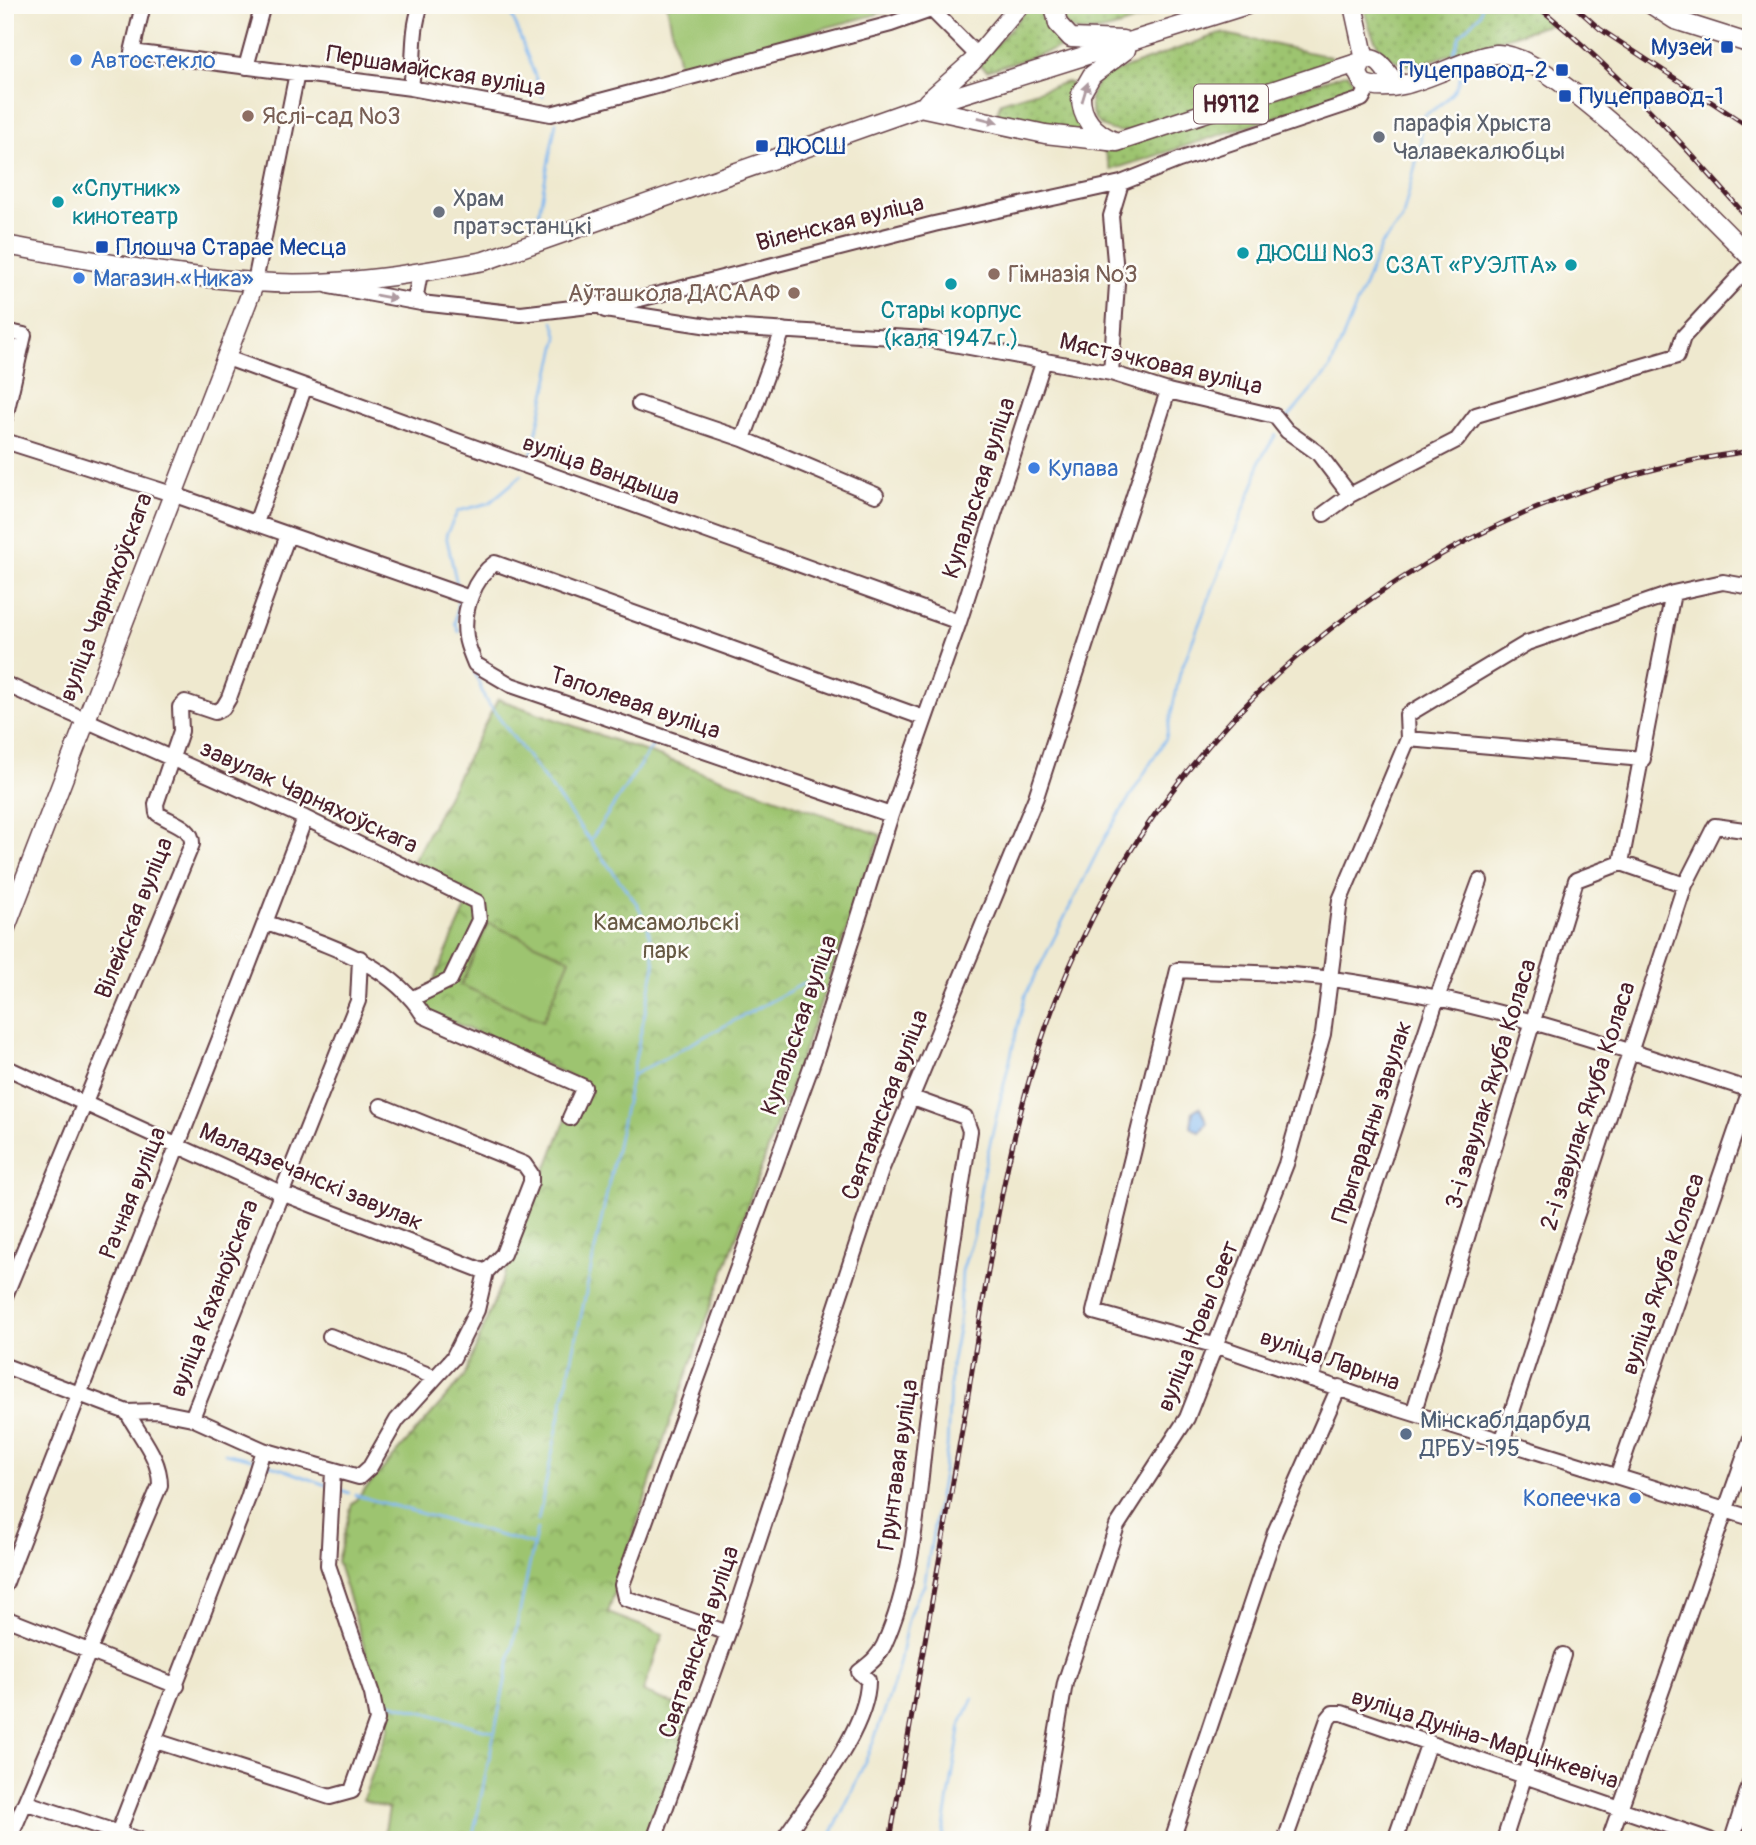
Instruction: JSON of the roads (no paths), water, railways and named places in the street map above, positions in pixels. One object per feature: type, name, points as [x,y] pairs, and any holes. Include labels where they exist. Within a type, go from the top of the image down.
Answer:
[{"type":"main road","points":[[921,107],[978,56],[1020,5]]},
{"type":"main road","points":[[1054,5],[1058,24],[1071,38],[1140,40]]},
{"type":"main road","points":[[5,244],[255,282],[303,282],[420,273],[484,261],[921,107],[1247,5]]},
{"type":"main road","points":[[1353,5],[1372,72]]},
{"type":"main road","points":[[1652,5],[1675,20],[1751,44]]},
{"type":"main road","points":[[1117,142],[1097,131],[1086,120],[1081,94],[1092,75],[1140,40]]},
{"type":"main road","name":"Віленская вуліца","points":[[1372,72],[1495,54],[1526,61],[1638,145],[1751,258]]},
{"type":"main road","name":"Н9112","points":[[921,107],[1045,134],[1117,142],[1372,72]]},
{"type":"main road","name":"вуліца Чарняхоўскага","points":[[5,930],[255,282]]},
{"type":"street","name":"Першамайская вуліца","points":[[143,5],[132,52],[411,88],[551,114],[891,24],[931,7]]},
{"type":"street","points":[[246,67],[263,5]]},
{"type":"street","points":[[411,88],[415,64],[414,25],[421,5]]},
{"type":"street","points":[[931,7],[978,56]]},
{"type":"street","name":"Віленская вуліца","points":[[633,308],[934,224],[1121,183],[1179,160],[1362,99],[1372,72]]},
{"type":"street","points":[[255,282],[297,73]]},
{"type":"street","points":[[1111,373],[1117,284],[1111,216],[1121,183]]},
{"type":"street","points":[[1324,514],[1350,495],[1457,440],[1476,415],[1677,356],[1683,337],[1751,264]]},
{"type":"street","points":[[420,273],[416,295],[421,303]]},
{"type":"street","points":[[303,282],[421,303]]},
{"type":"street","name":"Мястэчковая вуліца","points":[[421,303],[521,314],[593,307],[633,308],[709,326],[926,339],[1111,373],[1168,391],[1275,416],[1287,430],[1318,453],[1350,495]]},
{"type":"street","points":[[743,439],[783,330]]},
{"type":"street","points":[[5,331],[24,335],[5,418]]},
{"type":"street","name":"вуліца Вандыша","points":[[227,358],[959,622]]},
{"type":"street","name":"Купальская вуліца","points":[[728,1633],[625,1598],[622,1585],[815,1056],[891,815],[959,622],[1044,360]]},
{"type":"street","points":[[256,523],[305,386]]},
{"type":"street","name":"Святаянская вуліца","points":[[654,1840],[728,1633],[882,1168],[1036,797],[1168,391]]},
{"type":"street","points":[[639,404],[743,439],[876,495]]},
{"type":"street","points":[[5,441],[172,494],[470,598]]},
{"type":"street","name":"Вілейская вуліца","points":[[5,1296],[192,844],[192,837],[187,829],[157,814],[156,804],[181,731],[180,707],[185,702],[215,712],[223,709],[288,536]]},
{"type":"street","name":"Таполевая вуліца","points":[[891,815],[511,685],[475,664],[466,637],[470,598],[481,573],[495,563],[924,718]]},
{"type":"street","name":"вуліца Новы Свет","points":[[1038,1840],[1065,1683],[1117,1526],[1188,1418],[1286,1164],[1323,1034],[1340,900],[1408,739],[1408,715],[1527,643],[1673,593],[1723,582],[1751,587]]},
{"type":"street","points":[[1673,593],[1621,863],[1685,885]]},
{"type":"street","name":"завулак Чарняхоўскага","points":[[5,684],[305,818],[477,902],[479,920],[450,980],[413,998]]},
{"type":"street","points":[[1408,739],[1643,759]]},
{"type":"street","name":"Рачная вуліца","points":[[5,1585],[176,1145],[267,923],[305,818]]},
{"type":"street","name":"2-і завулак Якуба Коласа","points":[[1503,1439],[1685,885],[1715,825],[1751,831]]},
{"type":"street","name":"3-і завулак Якуба Коласа","points":[[1414,1411],[1576,880],[1621,863]]},
{"type":"street","name":"Прыгарадны завулак","points":[[1311,1379],[1437,998],[1480,881]]},
{"type":"street","points":[[267,923],[360,958],[413,998],[424,1016],[584,1087],[570,1118]]},
{"type":"street","name":"вуліца Каханоўскага","points":[[192,1418],[279,1192],[358,1001],[360,958]]},
{"type":"street","name":"вуліца Ларына","points":[[1331,979],[1178,970],[1094,1312],[1217,1346],[1386,1405],[1414,1411],[1751,1518]]},
{"type":"street","points":[[1331,979],[1437,998],[1533,1023],[1750,1089]]},
{"type":"street","name":"Маладзечанскі завулак","points":[[5,1067],[279,1192],[486,1272]]},
{"type":"street","name":"вуліца Якуба Коласа","points":[[1618,1475],[1750,1089]]},
{"type":"street","name":"Грунтавая вуліца","points":[[783,1840],[858,1720],[868,1687],[867,1680],[859,1672],[874,1660],[885,1643],[903,1584],[915,1529],[935,1364],[970,1131],[965,1117],[910,1097]]},
{"type":"street","points":[[5,1366],[127,1412],[157,1411],[192,1418],[263,1450],[359,1477],[370,1468],[397,1420],[453,1358],[477,1310],[486,1272],[503,1254],[531,1182],[531,1174],[524,1164],[381,1106]]},
{"type":"street","points":[[330,1336],[434,1377]]},
{"type":"street","points":[[1172,1840],[1275,1532],[1339,1387]]},
{"type":"street","points":[[9,1840],[160,1485],[160,1469],[155,1457],[127,1412]]},
{"type":"street","points":[[1609,1840],[1751,1438]]},
{"type":"street","points":[[118,1833],[177,1686],[263,1450]]},
{"type":"street","points":[[156,1741],[330,1797],[352,1791],[376,1720],[372,1694],[328,1565],[333,1471]]},
{"type":"street","points":[[5,1618],[177,1686]]},
{"type":"street","points":[[1504,1840],[1563,1655]]},
{"type":"street","name":"вуліца Дуніна-Марцінкевіча","points":[[1284,1840],[1333,1713],[1342,1713],[1526,1774],[1710,1840]]},
{"type":"street","points":[[1395,1840],[1429,1742]]},
{"type":"street","points":[[1732,1840],[1751,1782]]},
{"type":"street","points":[[27,1803],[139,1840]]},
{"type":"water","points":[[1200,1107],[1207,1123],[1200,1132],[1191,1127],[1193,1111]]},
{"type":"waterway","points":[[508,5],[543,97]]},
{"type":"waterway","points":[[1454,52],[1460,35],[1480,14],[1482,5]]},
{"type":"waterway","points":[[1286,420],[1330,369],[1381,245],[1402,220],[1421,142],[1420,118],[1451,95],[1461,74]]},
{"type":"waterway","points":[[539,212],[556,122]]},
{"type":"waterway","points":[[530,461],[558,338],[553,321]]},
{"type":"waterway","points":[[828,1840],[874,1739],[896,1676],[912,1606],[924,1586],[947,1448],[951,1366],[959,1324],[962,1271],[974,1234],[983,1173],[1025,996],[1104,839],[1166,738],[1180,673],[1255,481],[1260,460],[1276,435]]},
{"type":"waterway","points":[[457,585],[446,535],[458,511],[489,503],[522,475]]},
{"type":"waterway","points":[[458,601],[455,623],[459,632]]},
{"type":"waterway","points":[[474,670],[485,699],[637,904],[648,927],[655,965],[538,1520]]},
{"type":"waterway","points":[[590,841],[653,745]]},
{"type":"waterway","points":[[631,1076],[825,972]]},
{"type":"waterway","points":[[225,1453],[252,1459]]},
{"type":"waterway","points":[[263,1462],[326,1485]]},
{"type":"waterway","points":[[339,1489],[349,1493]]},
{"type":"waterway","points":[[355,1495],[534,1545]]},
{"type":"waterway","points":[[472,1840],[537,1529]]},
{"type":"waterway","points":[[942,1840],[961,1724],[973,1698]]},
{"type":"waterway","points":[[380,1700],[494,1732]]},
{"type":"railway","points":[[1536,5],[1565,29],[1648,109],[1751,222]]},
{"type":"railway","points":[[1573,5],[1600,29],[1751,128]]},
{"type":"railway","points":[[890,1840],[1012,1147],[1040,1045],[1058,995],[1108,890],[1171,793],[1245,706],[1331,629],[1425,564],[1528,512],[1637,474],[1751,451]]},
{"type":"place","name":"Музей","points":[[1727,47]]},
{"type":"place","name":"Автостекло","points":[[76,60]]},
{"type":"place","name":"Пуцеправод-2","points":[[1562,70]]},
{"type":"place","name":"Пуцеправод-1","points":[[1565,96]]},
{"type":"place","name":"Яслі-сад №3","points":[[248,116]]},
{"type":"place","name":"парафія Хрыста Чалавекалюбцы","points":[[1379,137]]},
{"type":"place","name":"ДЮСШ","points":[[762,146]]},
{"type":"place","name":"«Спутник» кинотеатр","points":[[58,202]]},
{"type":"place","name":"Храм пратэстанцкі","points":[[439,212]]},
{"type":"place","name":"Плошча Старае Месца","points":[[102,247]]},
{"type":"place","name":"ДЮСШ №3","points":[[1243,253]]},
{"type":"place","name":"СЗАТ «РУЭЛТА»","points":[[1571,265]]},
{"type":"place","name":"Гімназія №3","points":[[994,274]]},
{"type":"place","name":"Магазин «Ника»","points":[[79,278]]},
{"type":"place","name":"Стары корпус (каля 1947 г.)","points":[[951,284]]},
{"type":"place","name":"Аўташкола ДАСААФ","points":[[794,293]]},
{"type":"place","name":"Купава","points":[[1034,468]]},
{"type":"place","name":"Мінскаблдарбуд ДРБУ-195","points":[[1406,1434]]},
{"type":"place","name":"Копеечка","points":[[1635,1498]]},
{"type":"park label","name":"Камсамольскі парк","points":[[666,936]]}]
